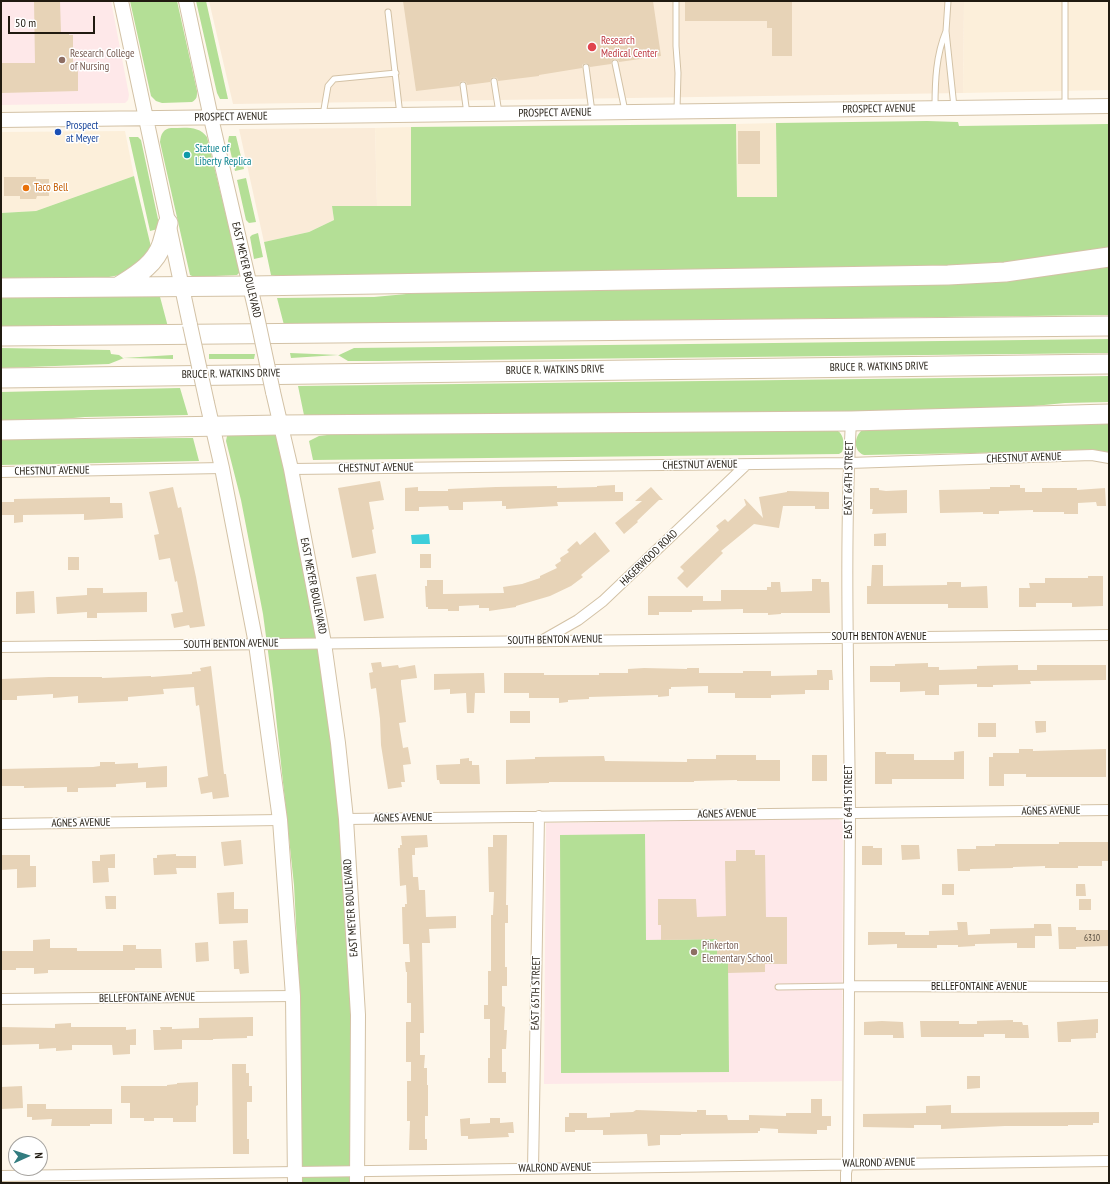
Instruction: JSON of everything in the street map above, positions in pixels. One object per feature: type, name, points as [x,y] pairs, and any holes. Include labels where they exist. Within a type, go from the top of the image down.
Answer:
[{"type":"highway","points":[[118,287],[146,267],[156,257],[162,245],[168,223]]},
{"type":"highway","points":[[1,288],[251,286],[948,275],[1006,272],[1109,257]]},
{"type":"highway","points":[[1,336],[1109,326]]},
{"type":"highway","name":"BRUCE R. WATKINS DRIVE","points":[[1,378],[1109,364]]},
{"type":"highway","points":[[1,430],[280,425],[851,421],[1109,414]]},
{"type":"main road","points":[[120,1],[222,468],[256,644],[280,820],[293,996],[295,1178]]},
{"type":"main road","name":"EAST MEYER BOULEVARD","points":[[186,1],[211,118],[251,286],[290,469],[324,643],[338,743],[346,818],[358,1016],[357,1177]]},
{"type":"main road","name":"PROSPECT AVENUE","points":[[1,120],[1109,106]]},
{"type":"street","name":"EAST 64TH STREET","points":[[846,1183],[848,1164],[850,812],[848,637],[849,463],[851,421]]},
{"type":"street","name":"CHESTNUT AVENUE","points":[[290,469],[849,463],[1092,456],[1109,458]]},
{"type":"street","name":"HAGERWOOD ROAD","points":[[543,640],[578,620],[603,601],[746,464]]},
{"type":"street","name":"CHESTNUT AVENUE","points":[[1,472],[222,468]]},
{"type":"street","name":"SOUTH BENTON AVENUE","points":[[1,647],[1109,635]]},
{"type":"street","name":"AGNES AVENUE","points":[[346,818],[1109,810]]},
{"type":"street","name":"EAST 65TH STREET","points":[[534,1169],[539,816]]},
{"type":"street","name":"AGNES AVENUE","points":[[1,824],[280,820]]},
{"type":"street","name":"BELLEFONTAINE AVENUE","points":[[849,986],[1109,987]]},
{"type":"street","name":"BELLEFONTAINE AVENUE","points":[[1,999],[293,996]]},
{"type":"street","name":"WALROND AVENUE","points":[[1,1176],[295,1178],[357,1177],[534,1169],[1109,1161]]},
{"type":"lane","points":[[676,1],[676,46],[678,73],[676,112]]},
{"type":"lane","points":[[948,1],[946,31],[950,54],[950,80],[955,108]]},
{"type":"lane","points":[[1065,1],[1065,107]]},
{"type":"lane","points":[[388,12],[400,115]]},
{"type":"lane","points":[[935,108],[935,90],[939,52],[946,31]]},
{"type":"lane","points":[[615,63],[625,112]]},
{"type":"lane","points":[[586,67],[592,113]]},
{"type":"lane","points":[[323,116],[328,86],[334,79],[396,73]]},
{"type":"lane","points":[[494,81],[499,114]]},
{"type":"lane","points":[[463,85],[467,114]]},
{"type":"lane","points":[[778,987],[849,986]]},
{"type":"shaded area","name":"Research College of Nursing","points":[[1,1],[111,1],[129,95],[128,100],[125,103],[1,105]]},
{"type":"shaded area","name":"Research Medical Center","points":[[209,1],[964,1],[963,93],[233,104]]},
{"type":"shaded area","points":[[964,1],[1109,1],[1109,90],[963,93]]},
{"type":"shaded area","points":[[776,123],[777,197],[737,197],[736,124]]},
{"type":"shaded area","points":[[411,127],[411,206],[377,206],[375,128]]},
{"type":"shaded area","points":[[375,128],[377,206],[332,206],[334,220],[309,232],[264,242],[239,129]]},
{"type":"shaded area","points":[[125,131],[134,176],[36,211],[1,213],[1,132]]},
{"type":"shaded area","name":"Pinkerton Elementary School","points":[[837,818],[843,823],[842,1081],[544,1084],[546,823]]},
{"type":"green space","points":[[130,1],[177,1],[197,91],[196,98],[192,102],[162,103],[156,101],[151,96]]},
{"type":"green space","points":[[196,1],[206,1],[228,99],[220,99],[217,93]]},
{"type":"green space","points":[[958,122],[959,126],[1109,124],[1109,249],[1003,265],[276,276],[271,275],[264,242],[309,232],[334,220],[332,206],[411,206],[411,127],[736,124],[737,197],[777,197],[776,123]]},
{"type":"green space","points":[[166,129],[195,129],[204,133],[207,137],[239,269],[239,273],[237,275],[194,277],[190,275],[160,142],[163,132]]},
{"type":"green space","points":[[229,136],[236,136],[244,169],[235,171],[228,141]]},
{"type":"green space","points":[[129,137],[138,137],[141,140],[158,219],[158,229],[150,231]]},
{"type":"green space","points":[[134,176],[152,251],[125,274],[109,277],[1,278],[1,213],[36,211]]},
{"type":"green space","points":[[246,178],[256,222],[249,223],[246,220],[237,180]]},
{"type":"green space","points":[[258,233],[263,257],[254,259],[250,237]]},
{"type":"green space","points":[[1109,265],[1109,315],[284,325],[277,298],[374,297],[449,290],[963,284],[1036,277]]},
{"type":"green space","points":[[159,293],[168,327],[1,326],[1,294]]},
{"type":"green space","points":[[1109,339],[1109,353],[348,361],[338,355],[291,358],[290,353],[339,355],[354,348]]},
{"type":"green space","points":[[1,348],[110,350],[111,354],[119,355],[123,358],[173,355],[173,359],[124,358],[109,364],[1,368]]},
{"type":"green space","points":[[209,354],[255,354],[254,359],[209,359]]},
{"type":"green space","points":[[1109,376],[1109,402],[1065,403],[991,410],[305,420],[298,386]]},
{"type":"green space","points":[[180,388],[188,415],[85,417],[1,424],[1,392]]},
{"type":"green space","points":[[1109,424],[1109,452],[1084,451],[864,455],[860,453],[856,447],[857,436],[862,430],[969,426]]},
{"type":"green space","points":[[829,428],[837,430],[843,438],[843,450],[839,454],[313,460],[309,441],[319,436],[327,435]]},
{"type":"green space","points":[[277,433],[301,548],[327,703],[341,831],[351,1015],[352,1183],[301,1183],[300,1001],[294,885],[273,689],[263,614],[241,500],[226,441],[227,436],[230,434]]},
{"type":"green space","points":[[193,438],[199,461],[1,465],[1,439]]},
{"type":"green space","points":[[645,834],[646,940],[717,939],[717,958],[728,958],[729,1072],[561,1073],[560,835]]},
{"type":"water","points":[[429,534],[430,544],[412,544],[411,535]]},
{"type":"building","name":"Research College of Nursing","points":[[34,1],[60,1],[61,32],[69,32],[69,35],[73,35],[73,66],[78,66],[78,91],[2,93],[1,63],[35,63]]},
{"type":"building","points":[[403,1],[653,1],[661,56],[619,62],[615,59],[612,60],[611,64],[590,67],[585,63],[582,65],[582,68],[539,76],[498,81],[497,78],[494,77],[491,78],[490,82],[467,85],[466,82],[463,81],[460,82],[459,86],[416,91]]},
{"type":"building","points":[[685,1],[792,1],[792,56],[772,56],[772,28],[767,28],[767,21],[685,21]]},
{"type":"building","points":[[738,131],[760,131],[760,164],[738,164]]},
{"type":"building","name":"Taco Bell","points":[[4,177],[36,177],[36,179],[49,179],[49,196],[37,196],[36,199],[20,199],[20,196],[4,196]]},
{"type":"building","points":[[380,481],[384,500],[369,502],[374,529],[372,530],[376,553],[352,558],[338,488]]},
{"type":"building","points":[[615,485],[615,492],[623,492],[623,501],[557,502],[558,506],[506,509],[506,506],[502,506],[502,501],[463,502],[463,510],[449,510],[448,506],[419,507],[419,511],[405,511],[405,488],[418,487],[418,491],[448,491],[448,489],[496,487],[557,486],[557,488]]},
{"type":"building","points":[[1010,485],[1020,485],[1020,488],[1025,488],[1025,492],[1042,492],[1042,488],[1077,488],[1077,490],[1105,488],[1106,506],[1097,506],[1096,502],[1078,503],[1078,514],[1064,514],[1064,512],[1033,512],[1033,510],[999,511],[999,514],[983,514],[983,512],[940,513],[939,490],[990,489],[990,487],[1010,487]]},
{"type":"building","points":[[173,487],[178,508],[181,507],[205,626],[190,628],[189,625],[174,628],[171,614],[183,612],[177,581],[175,582],[170,558],[159,560],[154,535],[159,534],[149,492]]},
{"type":"building","points":[[651,487],[663,500],[659,500],[624,534],[615,523],[642,501],[635,501]]},
{"type":"building","points":[[870,488],[879,488],[879,490],[886,491],[907,490],[907,513],[872,514],[873,509],[870,509]]},
{"type":"building","points":[[787,491],[829,492],[829,509],[815,509],[815,506],[783,506],[779,528],[754,524],[721,551],[723,553],[687,588],[677,578],[684,571],[680,567],[719,530],[716,526],[725,519],[728,522],[746,505],[744,499],[763,518],[759,497]]},
{"type":"building","points":[[110,497],[110,503],[122,503],[123,518],[84,520],[84,514],[23,515],[23,522],[14,523],[14,515],[1,515],[1,502],[14,502],[14,499]]},
{"type":"building","points":[[595,532],[610,551],[581,575],[583,577],[571,586],[550,596],[516,607],[489,611],[489,608],[479,608],[479,605],[459,606],[459,611],[448,611],[448,609],[428,609],[428,607],[426,607],[425,586],[427,586],[427,580],[443,580],[443,594],[504,593],[503,587],[522,584],[540,578],[540,576],[557,568],[555,565],[561,561],[560,558],[569,552],[567,550],[577,541],[580,545]]},
{"type":"building","points":[[886,533],[886,546],[874,546],[874,534]]},
{"type":"building","points":[[420,554],[431,554],[431,568],[420,568]]},
{"type":"building","points":[[68,557],[79,557],[79,570],[68,570]]},
{"type":"building","points":[[872,565],[883,565],[883,586],[947,585],[947,582],[961,582],[961,587],[987,586],[988,608],[948,608],[948,604],[867,604],[867,586],[871,586]]},
{"type":"building","points":[[376,574],[384,618],[364,621],[356,577]]},
{"type":"building","points":[[1088,576],[1103,576],[1103,606],[1072,607],[1072,603],[1036,603],[1036,607],[1019,607],[1019,588],[1030,588],[1029,583],[1045,583],[1045,578],[1088,578]]},
{"type":"building","points":[[812,579],[821,579],[821,582],[829,582],[830,613],[781,613],[768,615],[768,613],[743,613],[743,609],[659,612],[659,615],[648,615],[648,596],[703,596],[703,601],[721,601],[721,590],[767,590],[767,587],[771,587],[771,582],[780,582],[781,592],[812,591]]},
{"type":"building","points":[[87,588],[103,588],[103,593],[147,592],[147,612],[97,613],[97,618],[87,618],[87,612],[57,614],[56,597],[87,595]]},
{"type":"building","points":[[34,591],[35,613],[16,614],[16,592]]},
{"type":"building","points":[[381,662],[382,667],[398,665],[399,668],[415,665],[417,678],[401,680],[406,722],[399,723],[403,748],[408,747],[411,764],[403,765],[405,782],[401,782],[402,787],[388,789],[381,745],[380,719],[376,688],[371,689],[369,673],[373,672],[371,663]]},
{"type":"building","points":[[928,663],[928,667],[939,667],[939,670],[977,669],[977,666],[1018,665],[1018,670],[1037,670],[1037,665],[1106,665],[1106,680],[1030,681],[1031,684],[993,685],[993,687],[977,687],[977,684],[939,685],[939,695],[925,695],[925,691],[900,692],[900,682],[870,682],[870,666],[895,666],[895,664]]},
{"type":"building","points":[[211,666],[224,774],[226,774],[229,797],[213,799],[212,792],[201,794],[198,778],[208,776],[199,705],[196,706],[194,687],[163,689],[164,694],[128,697],[128,701],[78,703],[78,696],[53,698],[53,694],[17,696],[17,700],[1,700],[1,679],[49,677],[151,677],[192,674],[192,672],[201,671],[200,668]]},
{"type":"building","points":[[699,668],[699,673],[743,673],[743,671],[771,671],[771,676],[817,675],[817,670],[832,670],[833,680],[829,680],[829,690],[805,690],[805,694],[771,695],[771,698],[735,698],[735,693],[708,693],[708,686],[671,687],[671,689],[669,689],[669,696],[589,697],[589,699],[568,700],[568,702],[559,703],[559,698],[529,698],[529,693],[504,693],[504,673],[599,675],[599,673],[628,673],[628,669]]},
{"type":"building","points":[[484,673],[485,693],[475,693],[474,713],[467,713],[466,693],[450,694],[450,689],[434,690],[434,674]]},
{"type":"building","points":[[510,711],[530,711],[530,723],[510,723]]},
{"type":"building","points":[[1035,721],[1046,721],[1046,732],[1036,733]]},
{"type":"building","points":[[978,723],[996,723],[996,737],[978,737]]},
{"type":"building","points":[[1019,749],[1033,749],[1033,751],[1106,749],[1106,777],[1026,777],[1026,774],[1004,774],[1004,786],[989,786],[989,757],[993,757],[993,753],[1019,753]]},
{"type":"building","points":[[964,751],[964,779],[892,779],[892,784],[875,784],[875,752],[886,752],[886,754],[914,754],[914,760],[954,760],[954,752]]},
{"type":"building","points":[[716,755],[756,755],[756,760],[780,760],[780,781],[549,782],[506,784],[506,760],[535,759],[535,757],[604,756],[605,761],[687,762],[687,759],[716,759]]},
{"type":"building","points":[[812,755],[827,755],[827,781],[812,781]]},
{"type":"building","points":[[469,758],[469,761],[472,761],[472,765],[479,765],[480,784],[440,784],[439,780],[437,780],[436,765],[460,764],[460,759]]},
{"type":"building","points":[[100,762],[115,762],[115,764],[138,763],[138,768],[167,766],[167,787],[146,788],[146,782],[116,784],[116,787],[78,788],[78,792],[67,792],[67,787],[24,788],[24,786],[1,786],[1,769],[93,767],[100,766]]},
{"type":"building","points":[[427,835],[428,847],[415,848],[415,855],[412,855],[413,877],[418,877],[419,890],[425,890],[426,917],[456,916],[456,928],[429,929],[430,943],[422,943],[424,1033],[420,1033],[420,1055],[425,1055],[424,1068],[427,1068],[428,1116],[425,1116],[425,1139],[427,1139],[427,1150],[409,1150],[410,1121],[407,1121],[407,1081],[411,1081],[411,1062],[406,1062],[406,1022],[411,1022],[411,1003],[407,1003],[407,972],[405,962],[410,962],[409,944],[403,944],[402,907],[405,907],[405,904],[407,904],[406,885],[400,886],[398,848],[402,845],[401,836]]},
{"type":"building","points":[[493,835],[507,835],[506,905],[508,905],[508,923],[505,923],[505,967],[507,967],[507,986],[502,986],[502,1006],[505,1007],[504,1030],[507,1030],[506,1049],[502,1049],[502,1072],[506,1072],[506,1083],[488,1083],[488,1058],[490,1058],[490,1019],[484,1019],[484,1005],[488,1005],[488,971],[491,971],[491,915],[493,915],[494,892],[489,892],[488,847],[493,847]]},
{"type":"building","points":[[241,840],[243,864],[224,866],[221,842]]},
{"type":"building","points":[[1059,842],[1109,842],[1109,861],[1102,861],[1102,866],[1078,866],[1078,868],[1045,868],[1045,866],[970,869],[970,871],[958,871],[957,849],[976,849],[976,846],[995,846],[995,844],[1059,844]]},
{"type":"building","points":[[901,845],[919,845],[920,859],[902,860]]},
{"type":"building","points":[[862,846],[882,848],[882,865],[862,865]]},
{"type":"building","points":[[736,850],[755,850],[755,855],[765,855],[766,917],[787,917],[787,964],[765,964],[765,972],[728,973],[728,958],[717,958],[717,939],[661,940],[661,925],[658,925],[658,899],[696,899],[697,917],[726,916],[725,861],[736,861]]},
{"type":"building","points":[[115,854],[115,868],[108,868],[109,882],[93,883],[92,861],[100,861],[100,855]]},
{"type":"building","points":[[176,854],[176,856],[196,856],[196,868],[176,868],[177,874],[154,875],[153,858],[157,858],[157,855]]},
{"type":"building","points":[[1,855],[30,855],[30,866],[36,866],[36,887],[17,888],[17,869],[1,870]]},
{"type":"building","points":[[942,884],[954,884],[954,895],[942,895]]},
{"type":"building","points":[[1076,884],[1085,884],[1086,896],[1076,896]]},
{"type":"building","points":[[234,892],[234,909],[248,909],[248,923],[219,924],[217,893]]},
{"type":"building","points":[[105,896],[116,896],[116,909],[106,909]]},
{"type":"building","points":[[1079,899],[1091,899],[1091,910],[1079,910]]},
{"type":"building","points":[[957,922],[967,922],[968,935],[990,934],[990,929],[1034,928],[1034,924],[1051,924],[1052,936],[1035,936],[1035,948],[1017,948],[1017,943],[975,944],[975,946],[958,947],[958,945],[937,945],[937,948],[897,948],[897,944],[868,945],[868,932],[905,932],[905,935],[929,935],[929,931],[958,930]]},
{"type":"building","points":[[1058,927],[1076,927],[1076,930],[1109,930],[1109,946],[1059,949]]},
{"type":"building","points":[[50,939],[50,948],[77,948],[77,951],[123,951],[123,945],[136,945],[136,949],[161,949],[162,968],[135,968],[135,970],[48,970],[48,973],[34,974],[34,968],[1,970],[1,951],[33,951],[33,940]]},
{"type":"building","points":[[247,940],[249,973],[240,974],[239,969],[234,969],[233,941]]},
{"type":"building","points":[[208,942],[209,961],[196,962],[195,943]]},
{"type":"building","points":[[253,1017],[253,1036],[247,1036],[247,1038],[182,1040],[182,1049],[154,1050],[153,1030],[161,1030],[160,1027],[172,1027],[172,1029],[199,1028],[199,1018]]},
{"type":"building","points":[[1098,1019],[1098,1033],[1096,1033],[1096,1038],[1071,1039],[1071,1042],[1058,1042],[1057,1022]]},
{"type":"building","points":[[1013,1020],[1013,1022],[1022,1022],[1023,1025],[1028,1025],[1029,1038],[1005,1038],[1005,1034],[984,1034],[984,1037],[921,1037],[920,1021],[959,1021],[959,1024],[977,1024],[977,1021]]},
{"type":"building","points":[[864,1022],[903,1022],[904,1038],[893,1038],[893,1035],[864,1035]]},
{"type":"building","points":[[71,1023],[71,1027],[126,1027],[126,1030],[136,1029],[136,1045],[130,1045],[130,1054],[113,1055],[112,1045],[72,1045],[72,1050],[56,1051],[56,1048],[39,1049],[39,1044],[1,1045],[1,1027],[55,1028],[55,1024]]},
{"type":"building","points":[[232,1064],[246,1064],[246,1073],[249,1073],[249,1086],[252,1086],[252,1102],[247,1102],[247,1139],[249,1139],[249,1154],[233,1154]]},
{"type":"building","points":[[967,1076],[980,1076],[980,1088],[967,1089]]},
{"type":"building","points":[[198,1082],[196,1122],[173,1122],[173,1118],[154,1118],[154,1121],[144,1121],[144,1118],[130,1118],[130,1103],[121,1103],[121,1086],[167,1086],[177,1083]]},
{"type":"building","points":[[22,1086],[23,1108],[1,1109],[1,1087]]},
{"type":"building","points":[[811,1099],[822,1099],[822,1116],[831,1116],[831,1126],[827,1126],[827,1130],[817,1130],[817,1134],[778,1133],[778,1129],[760,1128],[758,1133],[660,1135],[660,1145],[648,1146],[647,1134],[603,1135],[603,1130],[575,1130],[575,1132],[565,1132],[565,1117],[569,1117],[569,1113],[587,1113],[587,1118],[610,1117],[610,1113],[633,1112],[636,1110],[697,1112],[697,1110],[706,1110],[706,1115],[727,1115],[728,1120],[749,1120],[749,1115],[786,1116],[786,1113],[811,1113]]},
{"type":"building","points":[[27,1104],[46,1104],[46,1109],[112,1109],[112,1124],[90,1124],[90,1126],[51,1126],[52,1119],[32,1120],[32,1117],[27,1117]]},
{"type":"building","points":[[951,1105],[951,1113],[1099,1112],[1099,1123],[1093,1123],[1093,1125],[1068,1126],[1005,1126],[941,1129],[941,1125],[914,1125],[914,1128],[863,1127],[863,1114],[926,1113],[926,1106]]},
{"type":"building","points":[[470,1118],[470,1124],[490,1123],[490,1118],[500,1118],[500,1123],[513,1122],[514,1133],[508,1133],[509,1137],[468,1139],[468,1136],[461,1136],[460,1119]]},
{"type":"place","name":"Research Medical Center","points":[[592,47]]},
{"type":"place","name":"Research College of Nursing","points":[[62,60]]},
{"type":"place","name":"Prospect at Meyer","points":[[58,132]]},
{"type":"place","name":"Statue of Liberty Replica","points":[[187,155]]},
{"type":"place","name":"Taco Bell","points":[[26,188]]},
{"type":"place","name":"Pinkerton Elementary School","points":[[694,952]]}]
